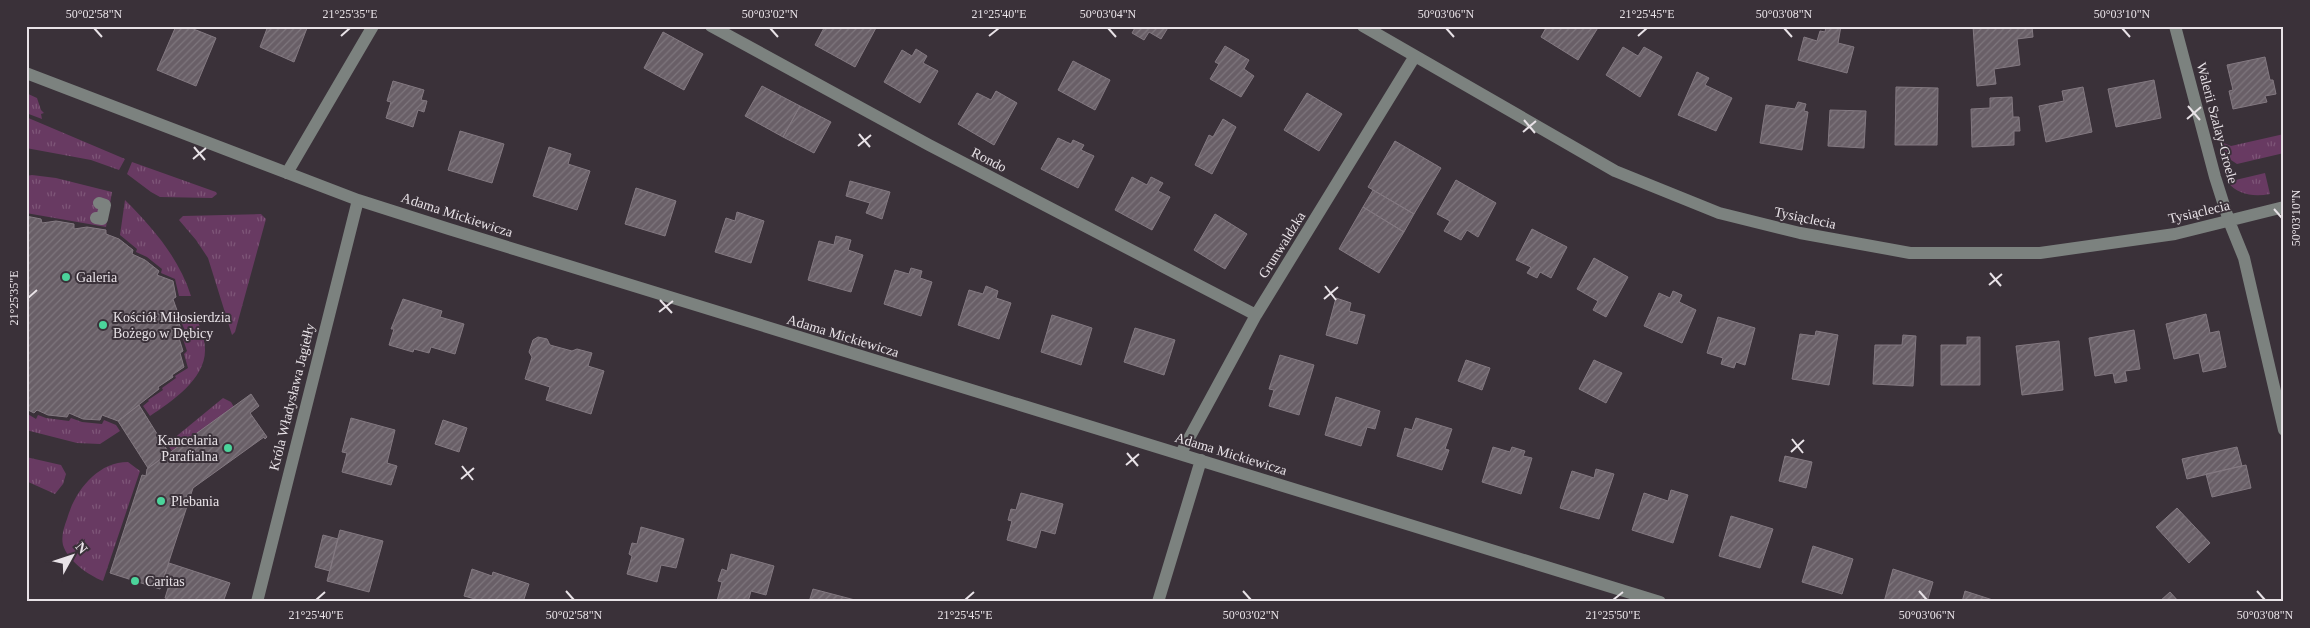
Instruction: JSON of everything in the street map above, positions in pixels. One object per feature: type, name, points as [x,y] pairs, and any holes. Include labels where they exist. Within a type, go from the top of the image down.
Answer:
[{"type":"street","points":[[287,173],[373,26]]},
{"type":"street","name":"Rondo","points":[[711,26],[929,145],[1256,315]]},
{"type":"street","name":"Tysiąclecia","points":[[1363,26],[1383,31],[1415,56],[1615,171],[1719,213],[1800,233],[1910,253],[2040,253],[2175,234],[2284,207]]},
{"type":"street","name":"Walerii Szalay-Groele","points":[[2175,26],[2212,168],[2229,221],[2244,258],[2284,430]]},
{"type":"street","name":"Grunwaldzka","points":[[1180,454],[1256,315],[1415,56]]},
{"type":"street","name":"Adama Mickiewicza","points":[[26,73],[358,200],[730,317],[1660,602]]},
{"type":"street","name":"Króla Władysława Jagiełły","points":[[257,602],[358,200]]},
{"type":"street","points":[[96,218],[102,218],[104,205],[99,203]]},
{"type":"street","points":[[1158,602],[1201,460]]},
{"type":"green space","points":[[26,93],[37,98],[44,113],[41,114],[42,119],[26,113]]},
{"type":"green space","points":[[26,117],[125,159],[119,170],[91,160],[26,148]]},
{"type":"green space","points":[[2284,134],[2284,153],[2237,164],[2225,156],[2221,142],[2231,146]]},
{"type":"green space","points":[[132,162],[216,192],[217,194],[212,198],[160,197],[127,174]]},
{"type":"green space","points":[[2265,173],[2270,194],[2247,194],[2236,190],[2227,182]]},
{"type":"green space","points":[[26,176],[56,178],[112,192],[106,227],[26,213]]},
{"type":"green space","points":[[125,200],[164,244],[180,269],[191,296],[179,296],[175,279],[161,273],[162,269],[147,257],[136,252],[137,249],[120,235]]},
{"type":"green space","points":[[261,214],[266,219],[235,332],[232,335],[208,258],[179,220],[183,216]]},
{"type":"green space","points":[[196,315],[205,345],[204,360],[200,370],[194,380],[177,397],[150,416],[143,406],[176,378],[175,376],[188,368],[184,354],[187,351],[182,336],[186,333],[180,319],[182,316]]},
{"type":"green space","points":[[223,398],[231,402],[234,407],[172,451],[167,444]]},
{"type":"green space","points":[[26,413],[36,419],[38,415],[46,418],[69,421],[71,418],[82,422],[102,424],[104,420],[116,425],[120,431],[100,444],[77,443],[26,430]]},
{"type":"green space","points":[[26,457],[61,465],[66,474],[63,484],[55,494],[26,481]]},
{"type":"green space","points":[[128,462],[140,471],[103,581],[85,571],[69,557],[63,545],[63,532],[76,498],[89,480],[107,467],[117,463]]},
{"type":"building","points":[[176,26],[186,26],[216,38],[196,86],[157,70]]},
{"type":"building","points":[[268,26],[303,26],[307,28],[294,62],[260,47]]},
{"type":"building","points":[[825,26],[877,26],[855,67],[815,45]]},
{"type":"building","points":[[1136,26],[1169,26],[1161,39],[1149,32],[1144,40],[1132,33]]},
{"type":"building","points":[[1547,26],[1599,26],[1578,60],[1541,37]]},
{"type":"building","points":[[1826,26],[1841,26],[1838,43],[1854,47],[1847,73],[1798,60],[1804,37],[1817,41],[1820,31],[1825,32]]},
{"type":"building","points":[[1973,26],[2032,26],[2033,37],[2017,39],[2020,65],[1994,69],[1996,84],[1977,86]]},
{"type":"building","points":[[663,32],[703,54],[684,90],[644,68]]},
{"type":"building","points":[[1225,46],[1249,60],[1244,69],[1254,76],[1241,97],[1210,79],[1219,64],[1215,62]]},
{"type":"building","points":[[1623,47],[1638,56],[1644,47],[1662,57],[1640,97],[1606,75]]},
{"type":"building","points":[[916,49],[927,56],[923,63],[938,71],[920,103],[884,82],[902,50],[912,56]]},
{"type":"building","points":[[2265,57],[2270,80],[2273,80],[2276,94],[2265,96],[2267,102],[2233,109],[2229,91],[2233,90],[2227,65]]},
{"type":"building","points":[[1073,61],[1110,80],[1095,110],[1058,90]]},
{"type":"building","points":[[1697,72],[1709,78],[1705,85],[1732,98],[1716,131],[1678,115]]},
{"type":"building","points":[[2154,80],[2161,118],[2116,127],[2108,89]]},
{"type":"building","points":[[393,81],[424,90],[421,100],[427,101],[424,112],[418,110],[413,127],[386,118],[391,102],[387,101]]},
{"type":"building","points":[[762,86],[800,106],[783,137],[745,116]]},
{"type":"building","points":[[1896,87],[1938,88],[1937,145],[1895,145]]},
{"type":"building","points":[[2083,87],[2092,132],[2046,142],[2039,106],[2064,101],[2062,91]]},
{"type":"building","points":[[996,91],[1017,103],[994,145],[958,124],[977,93],[991,100]]},
{"type":"building","points":[[1307,93],[1342,114],[1319,151],[1284,130]]},
{"type":"building","points":[[2012,97],[2013,117],[2019,117],[2020,131],[2014,131],[2014,145],[1972,147],[1971,109],[1990,108],[1990,98]]},
{"type":"building","points":[[1798,102],[1806,104],[1804,111],[1808,112],[1802,150],[1760,143],[1766,105],[1795,109]]},
{"type":"building","points":[[800,106],[831,122],[814,153],[783,137]]},
{"type":"building","points":[[1830,110],[1866,111],[1864,148],[1828,146]]},
{"type":"building","points":[[1223,119],[1236,127],[1212,174],[1195,165],[1209,135],[1213,137]]},
{"type":"building","points":[[460,131],[504,144],[492,183],[448,170]]},
{"type":"building","points":[[1058,138],[1071,144],[1073,140],[1084,145],[1081,150],[1094,156],[1078,188],[1041,169]]},
{"type":"building","points":[[1395,141],[1441,168],[1414,214],[1368,187]]},
{"type":"building","points":[[549,147],[571,154],[568,164],[590,171],[577,210],[533,196]]},
{"type":"building","points":[[1132,177],[1147,185],[1151,177],[1163,183],[1158,191],[1170,197],[1152,230],[1115,210]]},
{"type":"building","points":[[1456,180],[1496,203],[1478,237],[1467,230],[1461,240],[1444,231],[1450,221],[1437,214]]},
{"type":"building","points":[[850,181],[890,192],[882,219],[866,213],[870,203],[846,196]]},
{"type":"building","points":[[636,188],[676,201],[665,236],[625,224]]},
{"type":"building","points":[[1373,190],[1414,214],[1404,232],[1363,207]]},
{"type":"building","points":[[1363,207],[1404,232],[1379,273],[1339,249]]},
{"type":"building","points":[[737,212],[764,221],[751,263],[715,252],[726,218],[735,221]]},
{"type":"building","points":[[1215,214],[1247,234],[1225,269],[1194,250]]},
{"type":"building","name":"Kościół Miłosierdzia Bożego w Dębicy","points":[[26,216],[41,219],[42,223],[56,221],[74,224],[74,229],[87,227],[106,230],[106,234],[119,239],[133,250],[132,254],[145,260],[159,271],[157,275],[173,281],[176,297],[173,299],[182,332],[178,335],[183,351],[180,353],[184,367],[118,421],[102,415],[100,420],[83,419],[69,413],[67,417],[48,415],[37,410],[34,413],[26,409]]},
{"type":"building","points":[[1532,229],[1567,247],[1551,278],[1540,272],[1537,278],[1527,273],[1531,267],[1516,260]]},
{"type":"building","points":[[836,236],[851,240],[848,250],[863,255],[851,292],[808,280],[819,241],[834,245]]},
{"type":"building","points":[[1594,258],[1628,277],[1606,317],[1593,310],[1598,301],[1577,289]]},
{"type":"building","points":[[911,268],[922,271],[920,278],[932,282],[921,316],[884,304],[895,270],[909,274]]},
{"type":"building","points":[[986,286],[998,291],[996,298],[1011,303],[999,339],[958,325],[969,290],[983,294]]},
{"type":"building","points":[[1673,291],[1682,295],[1679,302],[1696,310],[1682,343],[1644,326],[1659,293],[1670,298]]},
{"type":"building","points":[[1336,298],[1351,303],[1349,311],[1365,315],[1357,344],[1326,335]]},
{"type":"building","points":[[403,299],[442,311],[440,317],[464,324],[455,354],[431,347],[429,353],[414,349],[413,352],[389,345],[394,329],[391,329]]},
{"type":"building","points":[[2206,314],[2210,333],[2219,331],[2226,367],[2203,372],[2199,353],[2174,359],[2166,324]]},
{"type":"building","points":[[1052,315],[1092,328],[1081,365],[1041,352]]},
{"type":"building","points":[[1718,317],[1755,328],[1745,365],[1736,362],[1734,368],[1721,364],[1723,358],[1707,353]]},
{"type":"building","points":[[1135,328],[1175,340],[1164,375],[1124,362]]},
{"type":"building","points":[[2134,330],[2140,369],[2125,371],[2127,381],[2115,383],[2113,373],[2095,376],[2089,338]]},
{"type":"building","points":[[1816,331],[1838,335],[1829,385],[1792,379],[1800,334],[1815,336]]},
{"type":"building","points":[[1903,335],[1916,336],[1913,386],[1873,384],[1875,345],[1902,345]]},
{"type":"building","points":[[538,337],[547,339],[550,345],[572,351],[577,349],[592,353],[588,366],[604,371],[591,414],[546,400],[550,387],[525,379],[532,357],[529,352],[533,340]]},
{"type":"building","points":[[1967,337],[1980,337],[1980,385],[1941,385],[1941,345],[1967,345]]},
{"type":"building","points":[[2059,341],[2063,390],[2022,395],[2016,346]]},
{"type":"building","points":[[1280,355],[1314,365],[1299,415],[1269,406],[1274,390],[1269,389]]},
{"type":"building","points":[[1466,360],[1490,368],[1482,390],[1458,381]]},
{"type":"building","points":[[1594,360],[1622,373],[1606,403],[1579,389]]},
{"type":"building","name":"Plebania","points":[[251,394],[259,406],[250,413],[267,437],[265,439],[264,437],[193,488],[160,589],[110,573],[142,475],[146,476],[147,469]]},
{"type":"building","points":[[1336,397],[1380,411],[1375,429],[1367,427],[1361,446],[1325,435]]},
{"type":"building","points":[[139,405],[169,453],[148,468],[118,421]]},
{"type":"building","points":[[351,418],[395,430],[387,463],[397,466],[391,485],[342,472],[347,453],[342,452]]},
{"type":"building","points":[[1416,418],[1452,429],[1445,449],[1449,450],[1442,470],[1397,456],[1405,428],[1412,430]]},
{"type":"building","points":[[443,420],[467,428],[459,452],[435,444]]},
{"type":"building","points":[[1493,447],[1510,452],[1512,447],[1525,451],[1523,456],[1532,458],[1521,494],[1482,482]]},
{"type":"building","points":[[2237,447],[2242,466],[2187,479],[2182,459]]},
{"type":"building","points":[[1785,456],[1812,462],[1806,488],[1779,481]]},
{"type":"building","points":[[2246,465],[2251,488],[2212,497],[2206,474]]},
{"type":"building","points":[[1596,469],[1614,474],[1599,519],[1560,508],[1572,471],[1594,478]]},
{"type":"building","points":[[1671,490],[1688,495],[1673,543],[1632,530],[1644,493],[1668,501]]},
{"type":"building","points":[[1021,493],[1063,504],[1055,534],[1041,530],[1036,548],[1007,540],[1012,521],[1008,520],[1011,509],[1016,510]]},
{"type":"building","points":[[2177,508],[2210,543],[2189,563],[2156,527]]},
{"type":"building","points":[[1731,516],[1773,529],[1760,568],[1719,556]]},
{"type":"building","points":[[641,527],[684,539],[676,568],[661,565],[657,582],[627,574],[632,556],[629,554],[632,543],[637,544]]},
{"type":"building","points":[[340,530],[383,541],[369,592],[327,581]]},
{"type":"building","points":[[323,535],[338,539],[330,571],[315,567]]},
{"type":"building","points":[[1813,546],[1853,559],[1842,594],[1802,582]]},
{"type":"building","points":[[731,554],[774,566],[766,595],[751,591],[748,602],[717,601],[722,582],[718,581],[722,569],[727,571]]},
{"type":"building","points":[[169,563],[230,583],[223,602],[175,602],[165,598],[169,585],[162,583]]},
{"type":"building","points":[[472,569],[492,576],[493,572],[529,584],[523,602],[486,602],[464,596]]},
{"type":"building","points":[[1893,569],[1933,582],[1927,602],[1884,602]]},
{"type":"building","points":[[813,589],[855,600],[855,602],[809,602]]},
{"type":"building","points":[[1965,591],[1999,602],[1962,602]]},
{"type":"building","points":[[2170,592],[2179,602],[2159,602]]},
{"type":"place","name":"Galeria","points":[[66,277]]},
{"type":"place","name":"Kościół Miłosierdzia Bożego w Dębicy","points":[[103,325]]},
{"type":"place","name":"Kancelaria Parafialna","points":[[228,448]]},
{"type":"place","name":"Plebania","points":[[161,501]]},
{"type":"place","name":"Caritas","points":[[135,581]]}]
